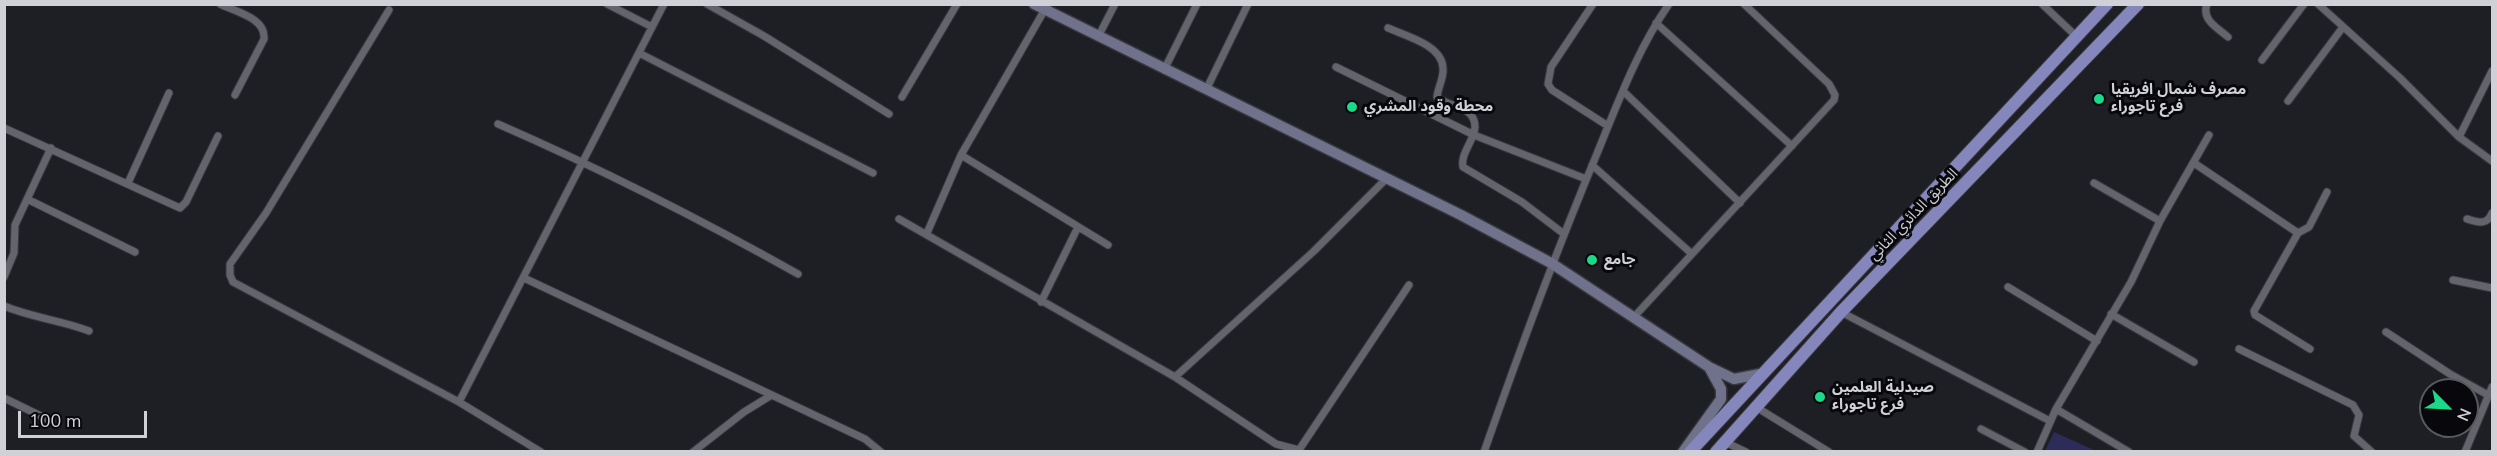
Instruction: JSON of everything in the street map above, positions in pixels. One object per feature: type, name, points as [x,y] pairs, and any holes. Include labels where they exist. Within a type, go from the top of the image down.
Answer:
[{"type":"highway","name":"الطريق الدائري الثاني","points":[[1690,452],[1760,374],[2107,4]]},
{"type":"highway","name":"الطريق الدائري الثاني","points":[[1721,447],[1841,312],[2043,106],[2138,4]]},
{"type":"highway","points":[[2030,88],[2033,102],[2043,106]]},
{"type":"highway","points":[[1994,126],[2004,132],[2008,141]]},
{"type":"main road","points":[[1034,4],[1551,263],[1709,367],[1734,379],[1760,374]]},
{"type":"main road","points":[[1683,452],[1722,399],[1721,389],[1709,367]]},
{"type":"street","points":[[220,4],[260,23],[264,31],[264,39],[235,95]]},
{"type":"street","points":[[607,4],[652,27]]},
{"type":"street","points":[[459,402],[664,4]]},
{"type":"street","points":[[707,4],[764,36],[889,114]]},
{"type":"street","points":[[902,97],[957,4]]},
{"type":"street","points":[[1098,36],[1115,4]]},
{"type":"street","points":[[1164,70],[1197,4]]},
{"type":"street","points":[[1206,90],[1248,4]]},
{"type":"street","points":[[1593,4],[1551,67],[1548,84],[1552,90],[1608,126]]},
{"type":"street","points":[[1484,452],[1551,263],[1623,91],[1656,23],[1669,4]]},
{"type":"street","points":[[1633,318],[1834,100],[1834,90],[1744,4]]},
{"type":"street","points":[[2042,4],[2077,37]]},
{"type":"street","points":[[2207,4],[2208,20],[2228,37]]},
{"type":"street","points":[[2262,60],[2304,4]]},
{"type":"street","points":[[2318,4],[2400,78],[2458,137],[2493,160]]},
{"type":"street","points":[[927,233],[961,155],[1046,8]]},
{"type":"street","points":[[389,10],[277,195],[230,264],[230,275],[233,282],[459,402],[541,452]]},
{"type":"street","points":[[1656,23],[1792,146]]},
{"type":"street","points":[[2288,101],[2343,27]]},
{"type":"street","points":[[1388,28],[1426,46],[1440,56],[1443,71],[1437,97],[1471,115],[1473,135],[1462,162],[1463,167],[1522,202],[1564,234]]},
{"type":"street","points":[[639,53],[873,173]]},
{"type":"street","points":[[1336,67],[1473,135],[1586,179]]},
{"type":"street","points":[[2458,137],[2493,71]]},
{"type":"street","points":[[1623,91],[1740,203]]},
{"type":"street","points":[[128,183],[169,93]]},
{"type":"street","points":[[498,124],[584,161],[693,216],[798,274]]},
{"type":"street","points":[[4,128],[180,208],[186,202],[218,136]]},
{"type":"street","points":[[2037,452],[2056,409],[2131,282],[2160,221],[2209,135]]},
{"type":"street","points":[[4,277],[14,253],[15,225],[51,148]]},
{"type":"street","points":[[961,155],[1108,245]]},
{"type":"street","points":[[2194,163],[2298,232]]},
{"type":"street","points":[[1592,165],[1692,254]]},
{"type":"street","points":[[1175,377],[1314,251],[1386,179]]},
{"type":"street","points":[[2094,183],[2160,221]]},
{"type":"street","points":[[2310,349],[2254,313],[2298,232],[2308,227],[2326,192]]},
{"type":"street","points":[[27,199],[135,252]]},
{"type":"street","points":[[2467,219],[2483,223],[2489,220],[2493,213]]},
{"type":"street","points":[[899,219],[1175,377],[1276,444],[1299,450],[1409,285]]},
{"type":"street","points":[[1041,302],[1078,227]]},
{"type":"street","points":[[524,278],[865,439],[881,452]]},
{"type":"street","points":[[2453,280],[2493,288]]},
{"type":"street","points":[[2008,287],[2097,341]]},
{"type":"street","points":[[4,306],[31,317],[60,321],[89,332]]},
{"type":"street","points":[[1841,312],[2050,421]]},
{"type":"street","points":[[2111,314],[2194,362]]},
{"type":"street","points":[[2386,332],[2450,374],[2488,395]]},
{"type":"street","points":[[2239,349],[2353,405],[2359,415],[2354,436],[2372,452]]},
{"type":"street","points":[[2464,452],[2493,387]]},
{"type":"street","points":[[693,452],[744,412],[770,396]]},
{"type":"street","points":[[4,398],[51,421]]},
{"type":"street","points":[[1756,407],[1829,452]]},
{"type":"street","points":[[2056,409],[2129,452]]},
{"type":"street","points":[[1981,429],[2025,452]]},
{"type":"street","points":[[1721,447],[1746,452]]},
{"type":"shaded area","points":[[2054,432],[2096,451],[2045,451]]},
{"type":"place","name":"مصرف شمال افريقيا فرع تاجوراء","points":[[2099,99]]},
{"type":"place","name":"محطة وقود المشري","points":[[1352,107]]},
{"type":"place","name":"جامع","points":[[1592,260]]},
{"type":"place","name":"صيدلية العلمين فرع تاجوراء","points":[[1820,397]]}]
